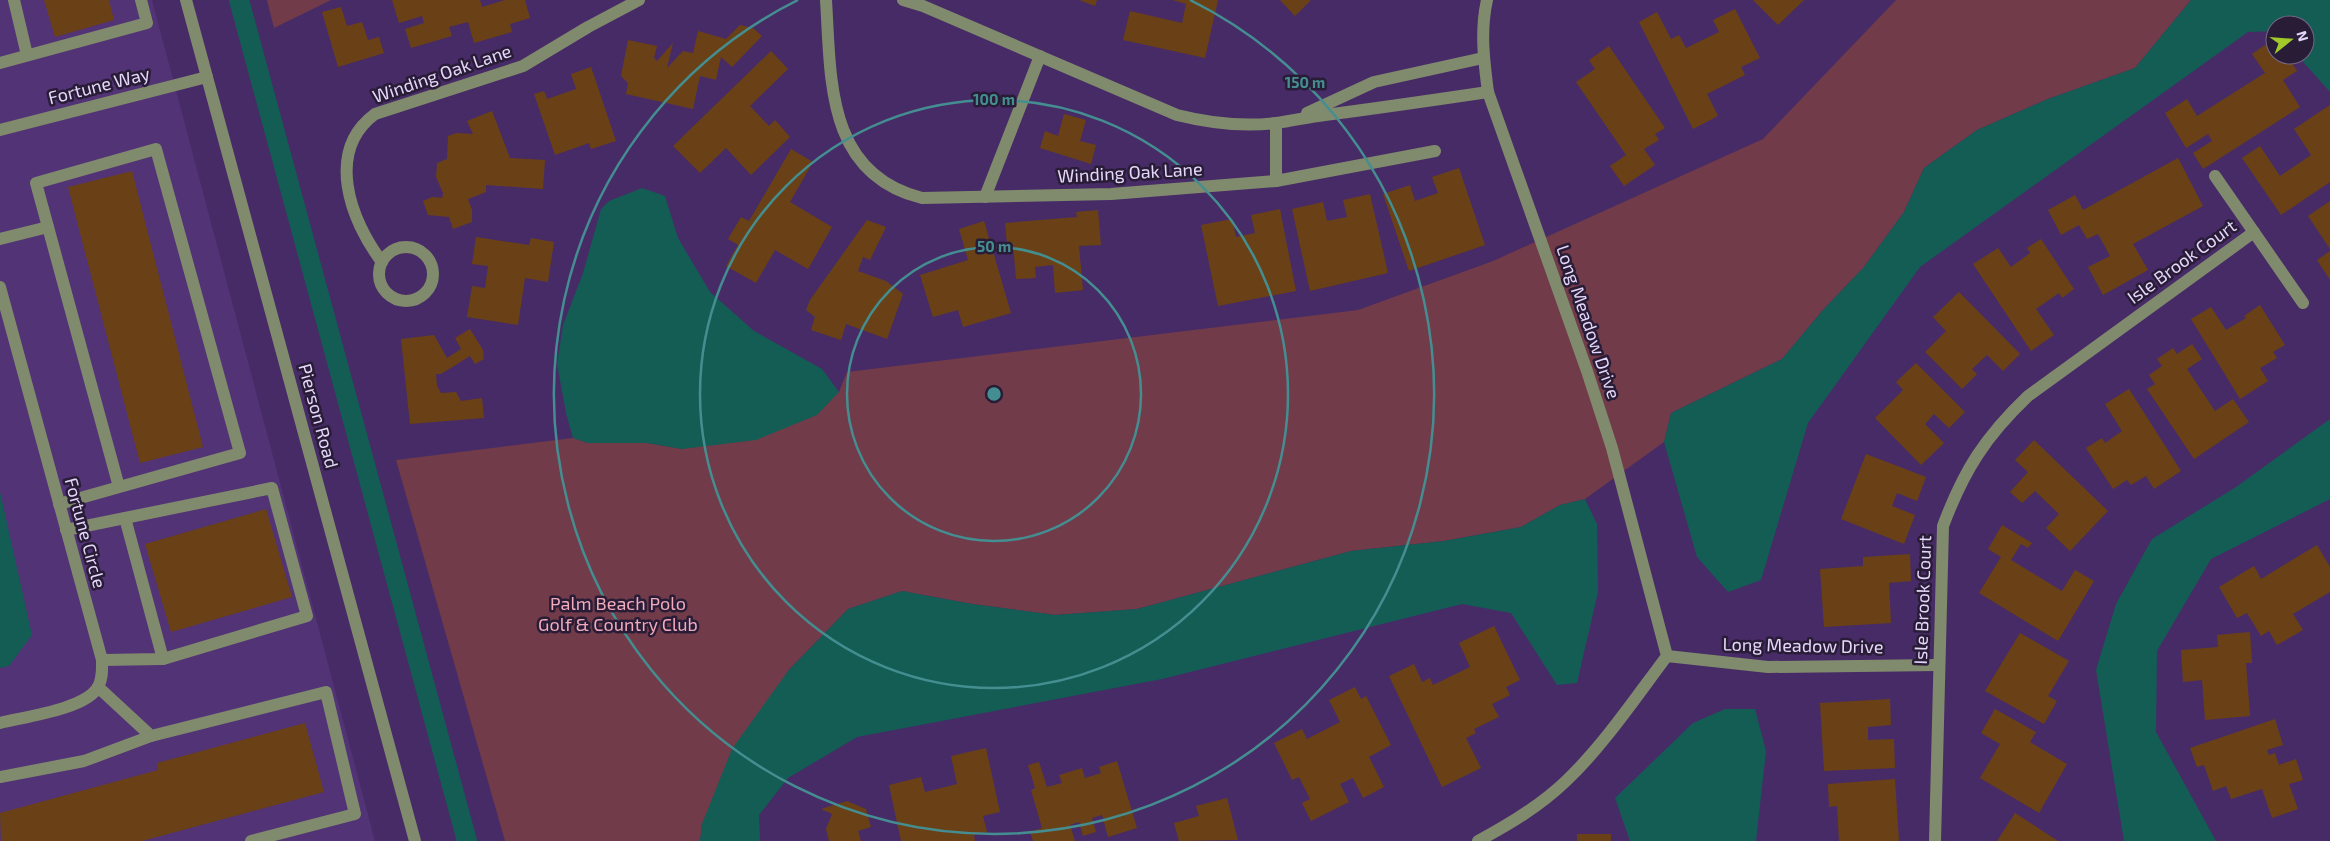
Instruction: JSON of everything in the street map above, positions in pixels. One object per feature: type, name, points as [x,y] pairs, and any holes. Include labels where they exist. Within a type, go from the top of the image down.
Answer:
[{"type":"street","points":[[14,0],[27,55]]},
{"type":"street","points":[[0,63],[147,23],[141,0]]},
{"type":"street","name":"Pierson Road","points":[[186,0],[415,841]]},
{"type":"street","name":"Winding Oak Lane","points":[[382,262],[372,249],[357,221],[349,191],[346,160],[349,146],[355,133],[364,122],[375,114],[523,66],[588,27],[639,0]]},
{"type":"street","name":"Winding Oak Lane","points":[[826,0],[830,62],[839,118],[848,143],[859,160],[884,183],[922,198],[1112,194],[1276,181],[1435,152]]},
{"type":"street","points":[[903,0],[923,6],[1177,115],[1221,123],[1276,123],[1296,118],[1389,107],[1488,92]]},
{"type":"street","name":"Long Meadow Drive","points":[[1487,0],[1483,17],[1483,58],[1488,92],[1587,371],[1612,448],[1667,656],[1768,667],[1938,664]]},
{"type":"street","points":[[985,196],[1040,56]]},
{"type":"street","points":[[1296,118],[1374,82],[1483,58]]},
{"type":"street","name":"Fortune Way","points":[[0,130],[207,77]]},
{"type":"street","points":[[1276,123],[1276,181]]},
{"type":"street","points":[[59,504],[119,487],[240,452],[156,149],[36,183],[119,487]]},
{"type":"street","name":"Isle Brook Court","points":[[2215,176],[2303,303]]},
{"type":"street","points":[[0,239],[48,227]]},
{"type":"street","name":"Isle Brook Court","points":[[1935,841],[1943,526],[1955,493],[1981,447],[2003,420],[2039,387],[2254,232]]},
{"type":"street","points":[[410,247],[420,250],[433,267],[433,278],[430,288],[423,296],[413,301],[392,298],[384,291],[380,281],[379,270],[382,262],[389,252],[399,248],[410,247]]},
{"type":"street","name":"Fortune Circle","points":[[0,286],[102,660],[103,673],[98,687]]},
{"type":"street","points":[[66,530],[272,488],[275,497],[307,616],[163,659],[102,660]]},
{"type":"street","points":[[125,518],[163,659]]},
{"type":"street","points":[[1478,841],[1509,825],[1533,809],[1566,781],[1586,760],[1667,656]]},
{"type":"street","points":[[0,723],[76,704],[89,698],[98,687],[151,736]]},
{"type":"street","points":[[0,776],[84,760],[151,736],[326,692],[355,814],[251,841]]},
{"type":"shaded area","points":[[0,0],[152,0],[375,841],[0,841]]},
{"type":"shaded area","points":[[2191,0],[2330,0],[2330,92],[2306,65],[2315,65],[2315,15],[2265,15],[2265,31],[2248,32],[1920,267],[1808,423],[1761,580],[1728,592],[1697,557],[1664,442],[1671,413],[1782,359],[1823,310],[1864,267],[1904,212],[1924,168],[1977,130],[2048,99],[2135,68]]},
{"type":"shaded area","points":[[642,188],[665,196],[678,238],[710,292],[754,331],[822,369],[839,392],[817,415],[756,440],[682,449],[647,443],[588,443],[573,438],[566,413],[557,364],[563,325],[583,273],[601,209],[609,201]]},
{"type":"shaded area","points":[[2330,419],[2330,499],[2211,559],[2157,651],[2156,732],[2216,841],[2124,841],[2096,670],[2116,604],[2152,539],[2236,487]]},
{"type":"shaded area","points":[[0,492],[32,635],[9,666],[0,668]]},
{"type":"shaded area","points":[[1585,499],[1597,524],[1598,592],[1577,683],[1557,685],[1511,613],[1462,604],[1162,679],[857,737],[788,778],[759,815],[760,841],[700,841],[702,824],[732,749],[788,671],[848,609],[902,591],[972,604],[1055,615],[1137,609],[1351,551],[1444,541],[1521,527],[1560,505]]},
{"type":"shaded area","points":[[1725,709],[1755,709],[1766,751],[1756,841],[1630,841],[1615,798],[1693,723]]},
{"type":"green space","points":[[267,0],[331,0],[274,28]]},
{"type":"green space","name":"Palm Beach Polo Golf & Country Club","points":[[1896,0],[2191,0],[2135,68],[2048,99],[1977,130],[1924,168],[1904,212],[1864,267],[1823,310],[1782,359],[1671,413],[1664,442],[1585,499],[1560,505],[1521,527],[1444,541],[1351,551],[1137,609],[1055,615],[972,604],[902,591],[848,609],[788,671],[702,824],[700,841],[505,841],[396,460],[573,438],[588,443],[647,443],[682,449],[839,392],[847,372],[1358,310],[1493,261],[1763,139]]},
{"type":"building","points":[[44,0],[109,0],[114,20],[55,37]]},
{"type":"building","points":[[392,0],[480,0],[482,7],[505,0],[525,0],[530,18],[510,24],[512,32],[474,43],[468,22],[449,27],[452,36],[411,48],[405,29],[424,23],[422,16],[399,23]]},
{"type":"building","points":[[1079,0],[1097,0],[1095,6]]},
{"type":"building","points":[[1173,0],[1218,0],[1205,58],[1123,40],[1130,11],[1182,23],[1186,4]]},
{"type":"building","points":[[1280,0],[1311,0],[1295,16]]},
{"type":"building","points":[[1753,0],[1804,0],[1778,25]]},
{"type":"building","points":[[341,7],[347,26],[362,22],[368,40],[379,37],[384,53],[338,67],[322,12]]},
{"type":"building","points":[[1735,9],[1760,58],[1741,67],[1745,75],[1707,94],[1718,116],[1693,129],[1639,22],[1657,12],[1671,39],[1679,35],[1686,48],[1719,32],[1713,20]]},
{"type":"building","points":[[740,25],[753,28],[762,36],[732,67],[721,57],[716,80],[700,76],[693,109],[626,94],[628,83],[621,76],[628,40],[657,46],[654,58],[657,61],[673,43],[667,68],[683,51],[693,53],[698,31],[726,39]]},
{"type":"building","points":[[2265,45],[2265,65],[2293,65],[2297,71],[2283,80],[2300,107],[2203,169],[2193,153],[2212,141],[2208,134],[2186,148],[2165,113],[2187,99],[2197,116],[2265,73],[2252,54]]},
{"type":"building","points":[[1609,46],[1665,128],[1655,134],[1659,140],[1644,149],[1655,165],[1624,186],[1610,166],[1626,155],[1576,82],[1595,69],[1589,60]]},
{"type":"building","points":[[771,51],[788,69],[750,106],[769,126],[775,120],[790,137],[751,175],[726,148],[700,173],[673,146]]},
{"type":"building","points":[[591,67],[616,141],[591,149],[589,143],[555,155],[534,94],[544,91],[547,99],[576,89],[571,74]]},
{"type":"building","points":[[2330,105],[2330,182],[2281,215],[2242,158],[2260,146],[2280,176],[2311,155],[2294,129]]},
{"type":"building","points":[[492,111],[510,158],[545,160],[543,189],[486,185],[486,192],[468,199],[472,210],[472,222],[453,229],[449,217],[428,215],[423,201],[432,197],[442,198],[443,193],[436,177],[437,163],[447,159],[448,136],[456,133],[473,134],[467,121]]},
{"type":"building","points":[[1064,114],[1086,120],[1080,141],[1096,145],[1091,164],[1040,148],[1045,131],[1058,136]]},
{"type":"building","points":[[791,149],[813,162],[790,202],[832,227],[808,269],[775,250],[756,283],[726,266],[738,245],[728,239],[741,217],[749,221]]},
{"type":"building","points":[[2178,158],[2203,206],[2133,244],[2148,270],[2103,295],[2088,267],[2110,256],[2098,234],[2087,239],[2079,225],[2061,235],[2048,210],[2075,195],[2083,210]]},
{"type":"building","points":[[1459,168],[1485,245],[1409,271],[1383,194],[1410,185],[1415,201],[1438,193],[1432,177]]},
{"type":"building","points":[[132,171],[203,447],[140,463],[68,187]]},
{"type":"building","points":[[1370,194],[1388,273],[1310,291],[1292,209],[1323,202],[1327,221],[1347,217],[1343,200]]},
{"type":"building","points":[[2330,201],[2330,249],[2308,216]]},
{"type":"building","points":[[1280,209],[1296,291],[1218,306],[1201,225],[1232,219],[1236,237],[1255,233],[1251,215]]},
{"type":"building","points":[[1098,210],[1101,245],[1079,246],[1083,290],[1055,293],[1053,265],[1035,267],[1036,278],[1016,279],[1013,244],[1007,244],[1005,223],[1077,217],[1076,212]]},
{"type":"building","points":[[867,220],[886,227],[870,260],[863,257],[858,271],[886,281],[903,294],[887,339],[846,324],[841,340],[811,330],[815,317],[806,310],[810,300]]},
{"type":"building","points":[[984,221],[1011,313],[963,327],[958,310],[933,317],[920,275],[968,260],[959,229]]},
{"type":"building","points":[[476,237],[529,245],[531,238],[554,242],[548,282],[525,278],[518,325],[467,317],[472,286],[485,288],[488,266],[472,264]]},
{"type":"building","points":[[2041,239],[2074,289],[2062,298],[2059,293],[2036,309],[2054,335],[2031,351],[1973,264],[1998,248],[2011,267],[2030,253],[2027,248]]},
{"type":"building","points":[[2330,251],[2330,280],[2317,260]]},
{"type":"building","points":[[1959,292],[2020,354],[2003,371],[1987,355],[1972,369],[1977,374],[1962,389],[1925,352],[1946,331],[1933,317]]},
{"type":"building","points":[[2260,305],[2285,345],[2273,352],[2277,358],[2260,368],[2268,381],[2240,399],[2191,319],[2211,307],[2226,330],[2246,318],[2244,316]]},
{"type":"building","points":[[470,329],[483,350],[484,359],[475,364],[470,356],[441,374],[436,374],[437,386],[441,393],[456,392],[461,401],[482,398],[484,418],[410,424],[401,339],[434,335],[447,358],[461,349],[455,338]]},
{"type":"building","points":[[2192,344],[2202,359],[2187,369],[2215,411],[2233,399],[2249,422],[2194,459],[2147,389],[2155,384],[2149,375],[2162,366],[2157,359],[2173,348],[2177,354]]},
{"type":"building","points":[[1916,363],[1965,412],[1949,428],[1934,414],[1925,424],[1944,443],[1921,465],[1875,418],[1903,390],[1896,382]]},
{"type":"building","points":[[2129,389],[2181,471],[2154,489],[2146,476],[2131,485],[2127,480],[2113,489],[2086,448],[2102,438],[2105,443],[2122,431],[2105,404]]},
{"type":"building","points":[[2034,440],[2108,511],[2070,551],[2046,528],[2059,514],[2035,491],[2022,503],[2010,492],[2028,472],[2015,460]]},
{"type":"building","points":[[1866,454],[1926,477],[1917,501],[1897,493],[1892,506],[1915,515],[1904,544],[1841,519]]},
{"type":"building","points":[[266,509],[292,597],[171,632],[145,544]]},
{"type":"building","points":[[2002,525],[2032,543],[2028,548],[2021,544],[2011,560],[2062,591],[2075,570],[2094,581],[2058,641],[1979,593],[2001,557],[1988,549]]},
{"type":"building","points":[[2317,545],[2330,567],[2330,592],[2293,614],[2303,630],[2277,645],[2269,631],[2261,636],[2247,613],[2237,618],[2219,587],[2254,566],[2261,579]]},
{"type":"building","points":[[1910,554],[1911,581],[1889,583],[1891,623],[1824,627],[1820,569],[1863,566],[1863,557]]},
{"type":"building","points":[[1494,626],[1520,680],[1506,687],[1510,695],[1492,704],[1499,717],[1474,729],[1476,733],[1466,738],[1481,768],[1442,787],[1389,676],[1414,664],[1422,682],[1430,678],[1433,685],[1470,667],[1459,643]]},
{"type":"building","points":[[2250,632],[2252,663],[2246,663],[2250,716],[2205,720],[2202,680],[2183,682],[2181,650],[2218,647],[2217,635]]},
{"type":"building","points":[[2020,633],[2069,661],[2048,696],[2057,701],[2044,724],[1985,691]]},
{"type":"building","points":[[1355,687],[1361,699],[1366,696],[1391,745],[1369,757],[1384,787],[1363,798],[1353,778],[1340,784],[1349,802],[1311,821],[1302,803],[1310,799],[1299,777],[1292,780],[1274,743],[1302,729],[1307,739],[1340,722],[1329,700]]},
{"type":"building","points":[[1890,699],[1891,725],[1868,727],[1868,740],[1894,739],[1895,768],[1824,771],[1820,703]]},
{"type":"building","points":[[1995,709],[2036,732],[2030,742],[2067,764],[2039,813],[1980,778],[2000,744],[1981,733]]},
{"type":"building","points":[[2275,719],[2283,745],[2267,750],[2269,755],[2275,753],[2279,765],[2296,759],[2303,780],[2289,784],[2298,809],[2272,818],[2262,789],[2231,799],[2226,786],[2213,791],[2204,765],[2197,767],[2190,748]]},
{"type":"building","points":[[305,723],[324,792],[142,841],[1,841],[0,813],[158,770],[157,763]]},
{"type":"building","points":[[986,748],[1000,812],[983,816],[987,832],[974,835],[975,841],[901,841],[889,785],[921,777],[925,792],[957,784],[951,756]]},
{"type":"building","points":[[1117,761],[1137,828],[1108,837],[1102,815],[1092,818],[1096,832],[1083,836],[1079,822],[1070,825],[1075,841],[1033,841],[1030,832],[1042,828],[1031,790],[1035,788],[1028,765],[1039,762],[1047,787],[1062,783],[1059,775],[1082,768],[1085,778],[1101,773],[1099,767]]},
{"type":"building","points":[[1895,779],[1899,841],[1839,841],[1837,806],[1829,807],[1828,784]]},
{"type":"building","points":[[1227,798],[1238,840],[1179,841],[1174,823],[1199,816],[1196,806]]},
{"type":"building","points":[[847,801],[866,809],[871,827],[858,831],[861,841],[829,841],[826,829],[832,814],[821,809]]},
{"type":"building","points":[[2015,813],[2058,841],[1997,841]]},
{"type":"building","points":[[1577,834],[1611,834],[1611,841],[1577,841]]},
{"type":"waterway","points":[[239,0],[467,841]]}]
